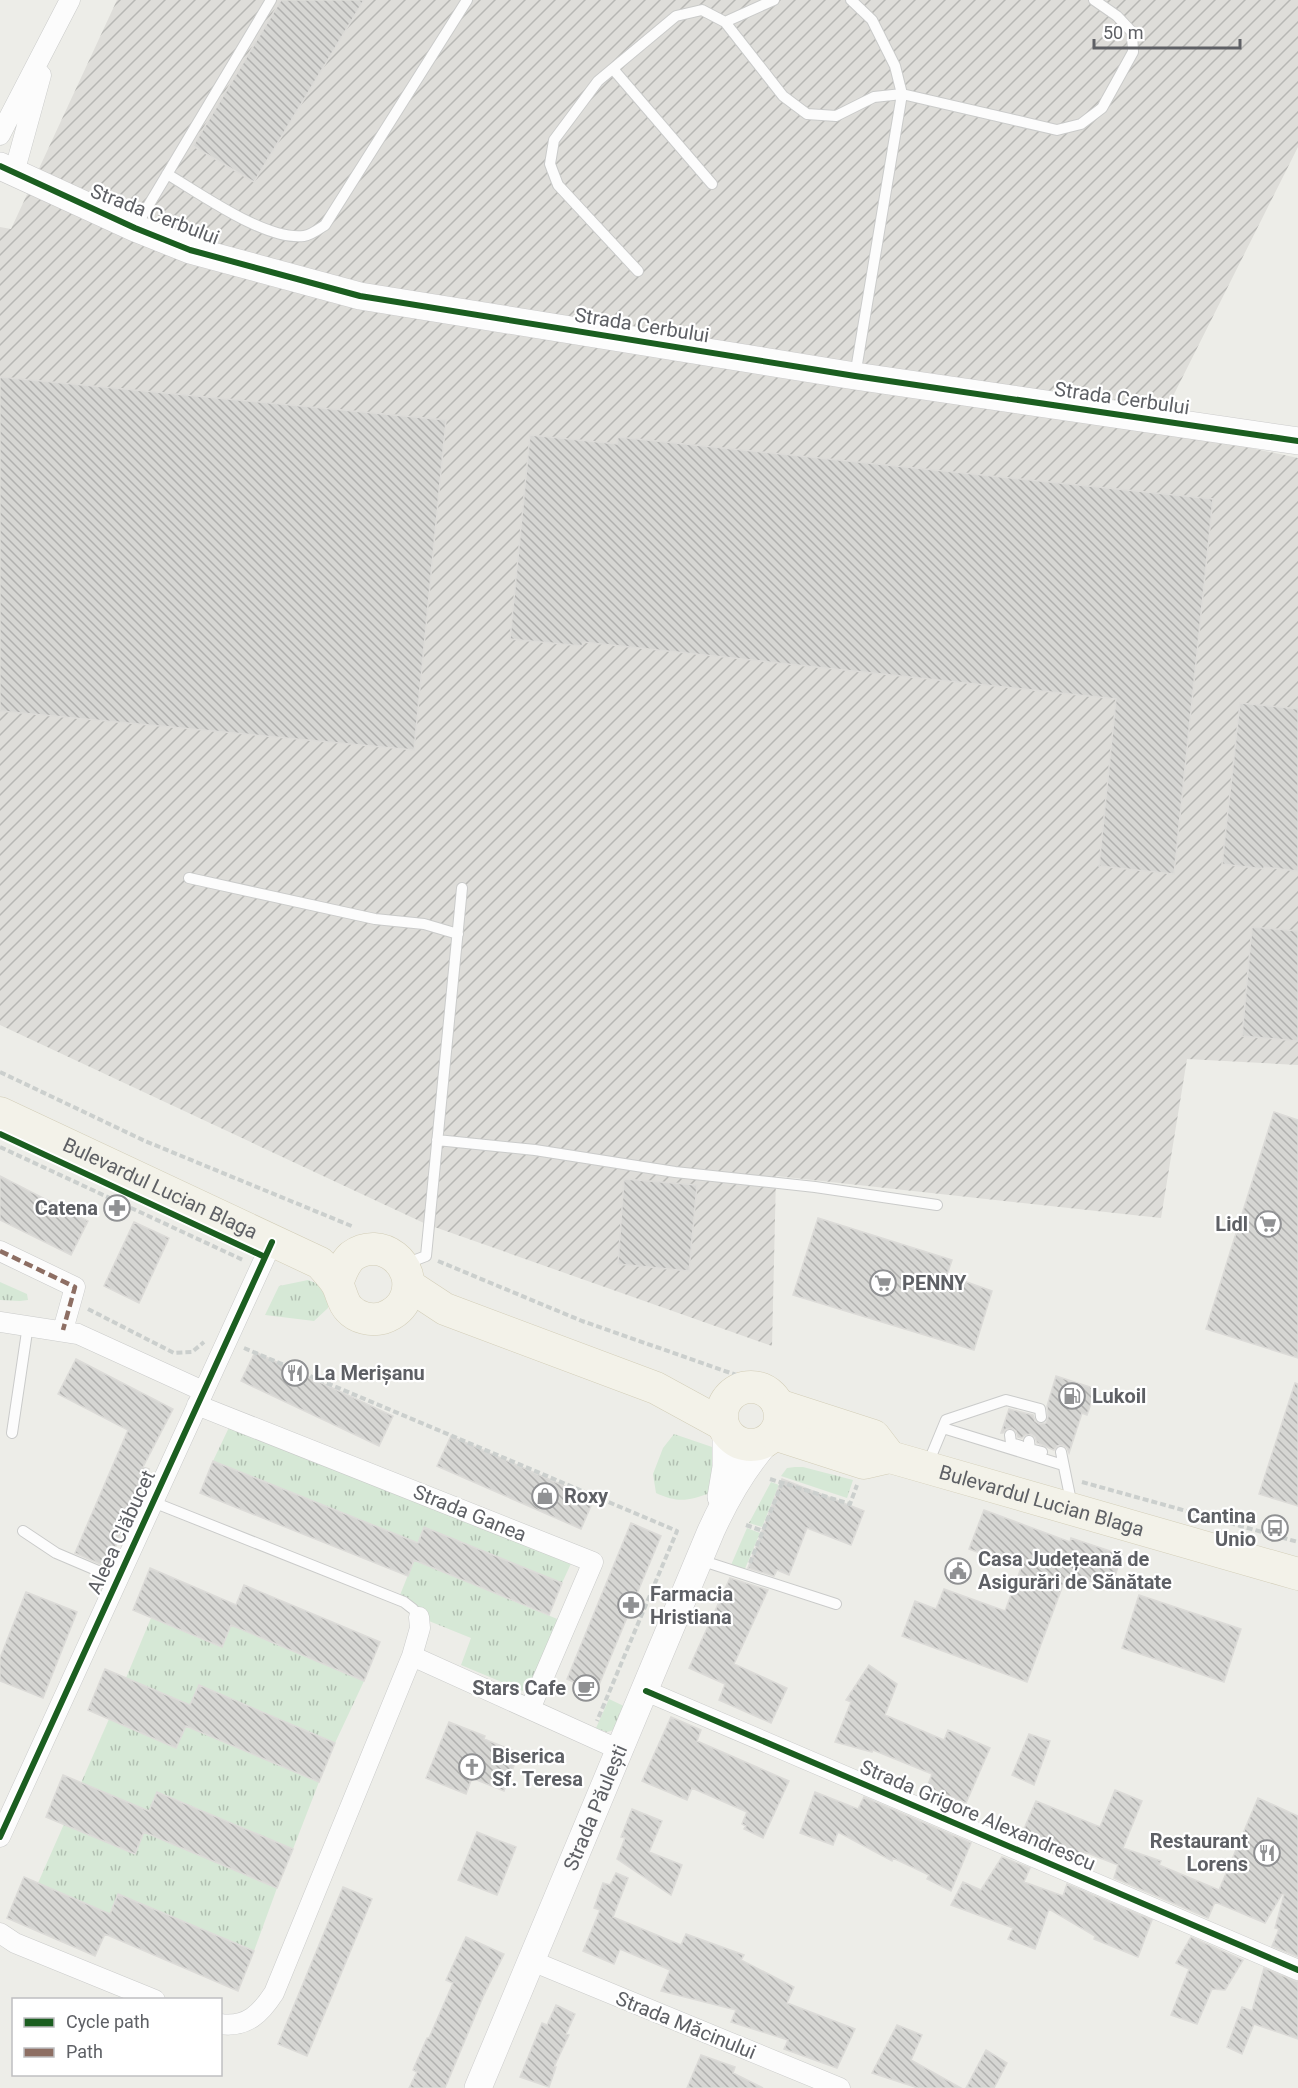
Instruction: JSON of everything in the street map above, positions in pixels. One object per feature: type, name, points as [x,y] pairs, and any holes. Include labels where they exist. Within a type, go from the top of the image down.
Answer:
[{"type":"main road","name":"Bulevardul Lucian Blaga","points":[[0,1113],[272,1242],[336,1269],[364,1251],[376,1249],[387,1252],[397,1258],[409,1279],[445,1309],[624,1375],[680,1400],[724,1428],[734,1441],[744,1445],[756,1446],[772,1416],[768,1392],[758,1388],[745,1387],[735,1391],[693,1387],[624,1375]]},
{"type":"main road","points":[[336,1269],[342,1299],[358,1316],[369,1319],[380,1318],[409,1279]]},
{"type":"main road","points":[[724,1428],[721,1413],[724,1404],[735,1391]]},
{"type":"main road","name":"Bulevardul Lucian Blaga","points":[[772,1416],[874,1436],[890,1457]]},
{"type":"main road","name":"Bulevardul Lucian Blaga","points":[[772,1416],[864,1463],[890,1457],[1298,1574]]},
{"type":"street","points":[[0,135],[70,0]]},
{"type":"street","points":[[7,169],[51,38]]},
{"type":"street","name":"Strada Cerbului","points":[[7,169],[135,228],[190,250],[360,296],[855,376],[1298,440]]},
{"type":"street","name":"Aleea Clăbucet","points":[[0,1837],[272,1242]]},
{"type":"street","points":[[0,1251],[75,1287],[63,1330]]},
{"type":"street","name":"Strada Ganea","points":[[0,1322],[53,1331],[63,1330],[104,1345],[200,1398],[593,1562],[530,1709]]},
{"type":"street","name":"Strada Păulești","points":[[478,2088],[646,1691],[713,1526],[737,1480],[750,1461],[772,1416]]},
{"type":"street","name":"Strada Păulești","points":[[713,1526],[725,1481],[728,1453],[724,1428]]},
{"type":"street","points":[[222,2024],[246,2022],[261,2012],[274,1993],[412,1656],[420,1628],[418,1617]]},
{"type":"street","points":[[412,1656],[620,1750]]},
{"type":"street","name":"Strada Grigore Alexandrescu","points":[[646,1691],[1298,1970]]},
{"type":"street","points":[[0,1933],[15,1943],[150,1998]]},
{"type":"street","name":"Strada Măcinului","points":[[532,1961],[840,2088]]},
{"type":"lane","points":[[135,228],[271,0]]},
{"type":"lane","points":[[167,174],[252,224],[282,236],[307,236],[325,225],[467,0]]},
{"type":"lane","points":[[725,22],[774,0]]},
{"type":"lane","points":[[851,0],[872,20],[895,66],[902,94],[855,376]]},
{"type":"lane","points":[[638,271],[558,185],[550,164],[554,140],[598,81],[676,16],[702,10],[725,22],[783,96],[807,114],[836,116],[874,97],[902,94],[1057,130],[1081,124],[1102,108],[1133,52],[1132,32],[1117,16],[1094,0]]},
{"type":"lane","points":[[613,69],[712,184]]},
{"type":"lane","points":[[189,878],[375,919],[424,924],[458,934]]},
{"type":"lane","points":[[409,1279],[437,1140],[462,888]]},
{"type":"lane","points":[[437,1140],[535,1150],[675,1172],[815,1187],[938,1205]]},
{"type":"lane","points":[[12,1433],[28,1325]]},
{"type":"lane","points":[[1006,1400],[1007,1413]]},
{"type":"lane","points":[[926,1467],[946,1420],[1006,1400],[1023,1408],[1042,1412]]},
{"type":"lane","points":[[943,1428],[1062,1458]]},
{"type":"lane","points":[[1010,1435],[1011,1443],[1029,1445],[1062,1458]]},
{"type":"lane","points":[[1062,1458],[1073,1509]]},
{"type":"lane","points":[[153,1502],[398,1600],[413,1609],[418,1617]]},
{"type":"lane","points":[[23,1531],[56,1553],[117,1580]]},
{"type":"lane","points":[[699,1560],[836,1604]]},
{"type":"path","points":[[0,1072],[145,1141],[360,1229]]},
{"type":"path","points":[[0,1148],[243,1259],[239,1269]]},
{"type":"path","points":[[409,1279],[582,1321],[772,1416]]},
{"type":"path","points":[[71,1300],[174,1353],[192,1352],[207,1340],[210,1333],[677,1531],[594,1728]]},
{"type":"path","points":[[770,1479],[849,1504],[861,1476]]},
{"type":"path","points":[[1065,1478],[1298,1542]]},
{"type":"path","points":[[746,1575],[782,1483]]},
{"type":"path","points":[[746,1525],[763,1531]]},
{"type":"shaded area","points":[[117,0],[1298,0],[1298,147],[1157,428],[1298,458],[1298,1065],[1187,1059],[1161,1218],[776,1176],[772,1346],[426,1224],[0,1025],[0,227],[11,229]]},
{"type":"green space","points":[[308,1280],[331,1289],[328,1308],[314,1321],[265,1315],[279,1286]]},
{"type":"green space","points":[[0,1282],[27,1294],[28,1300],[0,1300]]},
{"type":"green space","points":[[233,1419],[575,1555],[562,1583],[425,1528],[418,1543],[213,1461]]},
{"type":"green space","points":[[674,1434],[715,1448],[710,1493],[683,1500],[656,1493],[653,1474],[663,1448]]},
{"type":"green space","points":[[795,1467],[853,1480],[847,1498],[781,1476],[787,1468]]},
{"type":"green space","points":[[771,1482],[779,1485],[762,1527],[749,1523]]},
{"type":"green space","points":[[747,1528],[760,1533],[744,1571],[731,1565]]},
{"type":"green space","points":[[414,1560],[567,1623],[535,1696],[461,1665],[471,1638],[419,1617],[398,1600]]},
{"type":"green space","points":[[151,1618],[221,1647],[231,1625],[364,1681],[335,1743],[199,1686],[190,1705],[126,1678]]},
{"type":"green space","points":[[609,1699],[628,1708],[617,1729],[607,1732],[596,1728]]},
{"type":"green space","points":[[109,1719],[176,1748],[186,1726],[319,1782],[293,1849],[158,1792],[149,1811],[81,1783]]},
{"type":"green space","points":[[64,1824],[134,1854],[144,1832],[277,1888],[254,1951],[118,1894],[110,1914],[38,1883]]},
{"type":"building","points":[[281,0],[364,0],[254,182],[193,146]]},
{"type":"building","points":[[0,377],[446,420],[414,750],[0,711]]},
{"type":"building","points":[[530,435],[617,444],[618,437],[1213,499],[1174,874],[1099,866],[1116,699],[583,642],[582,646],[510,639]]},
{"type":"building","points":[[1240,703],[1298,709],[1298,871],[1222,864]]},
{"type":"building","points":[[1252,927],[1298,931],[1298,1041],[1242,1036]]},
{"type":"building","name":"Lidl","points":[[1274,1112],[1298,1120],[1298,1358],[1206,1329]]},
{"type":"building","points":[[0,1176],[88,1221],[71,1255],[0,1220]]},
{"type":"building","points":[[624,1179],[697,1185],[689,1271],[618,1264]]},
{"type":"building","name":"PENNY","points":[[818,1218],[952,1260],[947,1275],[992,1291],[974,1350],[793,1295]]},
{"type":"building","points":[[134,1222],[169,1238],[139,1303],[104,1286]]},
{"type":"building","points":[[255,1352],[393,1416],[379,1446],[241,1381]]},
{"type":"building","points":[[76,1359],[173,1409],[143,1467],[149,1469],[107,1567],[75,1553],[128,1430],[58,1394]]},
{"type":"building","points":[[1056,1376],[1096,1389],[1087,1415],[1082,1413],[1069,1453],[1063,1445],[1057,1446],[1054,1450],[1037,1443],[1031,1434],[1022,1438],[1018,1437],[1012,1428],[1001,1433],[1009,1409],[1033,1415],[1039,1424],[1046,1423],[1047,1406]]},
{"type":"building","points":[[1295,1383],[1298,1384],[1298,1506],[1259,1494]]},
{"type":"building","points":[[451,1436],[594,1499],[581,1529],[437,1466]]},
{"type":"building","points":[[213,1461],[418,1543],[424,1527],[562,1583],[549,1615],[414,1560],[408,1576],[200,1493]]},
{"type":"building","points":[[782,1479],[864,1511],[851,1545],[807,1528],[789,1575],[777,1570],[774,1576],[748,1568]]},
{"type":"building","name":"Casa Județeană de Asigurări de Sănătate","points":[[984,1510],[1070,1542],[1071,1538],[1122,1555],[1111,1588],[1067,1574],[1027,1682],[902,1636],[915,1601],[936,1609],[944,1589],[1005,1611],[1021,1568],[969,1549]]},
{"type":"building","points":[[631,1523],[661,1536],[596,1692],[567,1679]]},
{"type":"building","points":[[150,1568],[236,1605],[244,1585],[380,1642],[364,1681],[231,1625],[222,1647],[133,1610]]},
{"type":"building","points":[[730,1578],[768,1590],[734,1664],[787,1688],[771,1723],[719,1700],[725,1684],[689,1668]]},
{"type":"building","points":[[26,1592],[77,1612],[43,1698],[0,1681],[0,1658]]},
{"type":"building","points":[[1139,1595],[1241,1629],[1224,1682],[1122,1648]]},
{"type":"building","points":[[869,1665],[897,1684],[885,1715],[944,1740],[948,1730],[990,1748],[966,1803],[927,1787],[932,1774],[873,1750],[872,1752],[835,1742],[851,1702],[846,1700]]},
{"type":"building","points":[[105,1669],[190,1705],[199,1685],[335,1743],[319,1782],[186,1726],[176,1748],[88,1710]]},
{"type":"building","points":[[671,1717],[701,1730],[697,1741],[789,1781],[763,1838],[744,1829],[746,1826],[742,1824],[747,1812],[692,1788],[687,1800],[642,1781]]},
{"type":"building","name":"Biserica Sf. Teresa","points":[[449,1722],[519,1753],[504,1791],[472,1778],[466,1794],[426,1778]]},
{"type":"building","points":[[1029,1734],[1050,1741],[1034,1785],[1012,1775]]},
{"type":"building","points":[[63,1775],[149,1811],[157,1792],[293,1849],[277,1888],[144,1832],[135,1854],[46,1817]]},
{"type":"building","points":[[1115,1790],[1142,1801],[1123,1848],[1161,1861],[1159,1865],[1219,1890],[1258,1798],[1298,1816],[1298,1957],[1272,1946],[1279,1929],[1275,1928],[1284,1895],[1282,1894],[1265,1923],[1215,1902],[1208,1918],[1114,1878],[1118,1865],[1085,1852],[1080,1864],[1020,1838],[1036,1801],[1100,1827]]},
{"type":"building","points":[[815,1792],[858,1809],[864,1797],[971,1843],[951,1891],[927,1879],[929,1875],[893,1858],[892,1861],[838,1832],[833,1845],[800,1833]]},
{"type":"building","points":[[632,1809],[662,1821],[649,1852],[682,1865],[671,1895],[617,1859],[625,1838],[621,1837]]},
{"type":"building","points":[[477,1832],[516,1847],[497,1895],[458,1880]]},
{"type":"building","points":[[1002,1857],[1030,1868],[1024,1882],[1063,1896],[1067,1884],[1152,1920],[1138,1957],[1094,1939],[1095,1936],[1049,1909],[1035,1949],[1008,1939],[1013,1928],[951,1905],[963,1882],[981,1890]]},
{"type":"building","points":[[616,1873],[628,1878],[613,1917],[681,1945],[686,1934],[744,1955],[741,1960],[794,1987],[787,2003],[855,2029],[837,2068],[784,2049],[788,2040],[731,2022],[736,2010],[661,1991],[670,1970],[620,1949],[614,1964],[583,1951],[600,1910],[594,1908],[603,1883],[610,1885]]},
{"type":"building","points":[[24,1877],[110,1914],[118,1894],[254,1951],[238,1991],[105,1934],[95,1956],[7,1918]]},
{"type":"building","points":[[343,1887],[372,1899],[307,2056],[278,2044]]},
{"type":"building","points":[[466,1937],[504,1954],[483,1997],[445,2088],[409,2088],[417,2072],[413,2070],[453,1983],[446,1980]]},
{"type":"building","points":[[1191,1937],[1243,1960],[1225,1990],[1212,1989],[1197,2024],[1171,2015],[1189,1969],[1176,1963]]},
{"type":"building","points":[[1264,1968],[1298,1982],[1298,2039],[1254,2024],[1242,2054],[1227,2047],[1242,2007],[1252,2011]]},
{"type":"building","points":[[556,2005],[575,2014],[566,2034],[569,2035],[554,2067],[556,2067],[549,2087],[520,2077],[542,2023],[547,2025]]},
{"type":"building","points":[[897,2025],[922,2035],[911,2060],[961,2088],[918,2088],[872,2073]]},
{"type":"building","points":[[986,2050],[1007,2063],[994,2088],[966,2088]]},
{"type":"building","points":[[701,2055],[735,2067],[733,2073],[763,2088],[687,2088]]},
{"type":"marked path","points":[[0,1251],[75,1287],[63,1330]]},
{"type":"cycle path","points":[[0,166],[135,228],[190,250],[360,296],[855,376],[1298,441]]},
{"type":"cycle path","points":[[0,1134],[265,1257]]},
{"type":"cycle path","points":[[0,1837],[272,1242]]},
{"type":"cycle path","points":[[646,1691],[1298,1970]]},
{"type":"place","name":"Catena","points":[[117,1208]]},
{"type":"place","name":"Lidl","points":[[1268,1224]]},
{"type":"place","name":"PENNY","points":[[883,1283]]},
{"type":"place","name":"La Merișanu","points":[[295,1373]]},
{"type":"place","name":"Lukoil","points":[[1072,1396]]},
{"type":"place","name":"Roxy","points":[[545,1496]]},
{"type":"place","name":"Cantina Unio","points":[[1275,1528]]},
{"type":"place","name":"Casa Județeană de Asigurări de Sănătate","points":[[958,1571]]},
{"type":"place","name":"Farmacia Hristiana","points":[[631,1605]]},
{"type":"place","name":"Stars Cafe","points":[[586,1688]]},
{"type":"place","name":"Biserica Sf. Teresa","points":[[472,1767]]},
{"type":"place","name":"Restaurant Lorens","points":[[1267,1853]]}]
